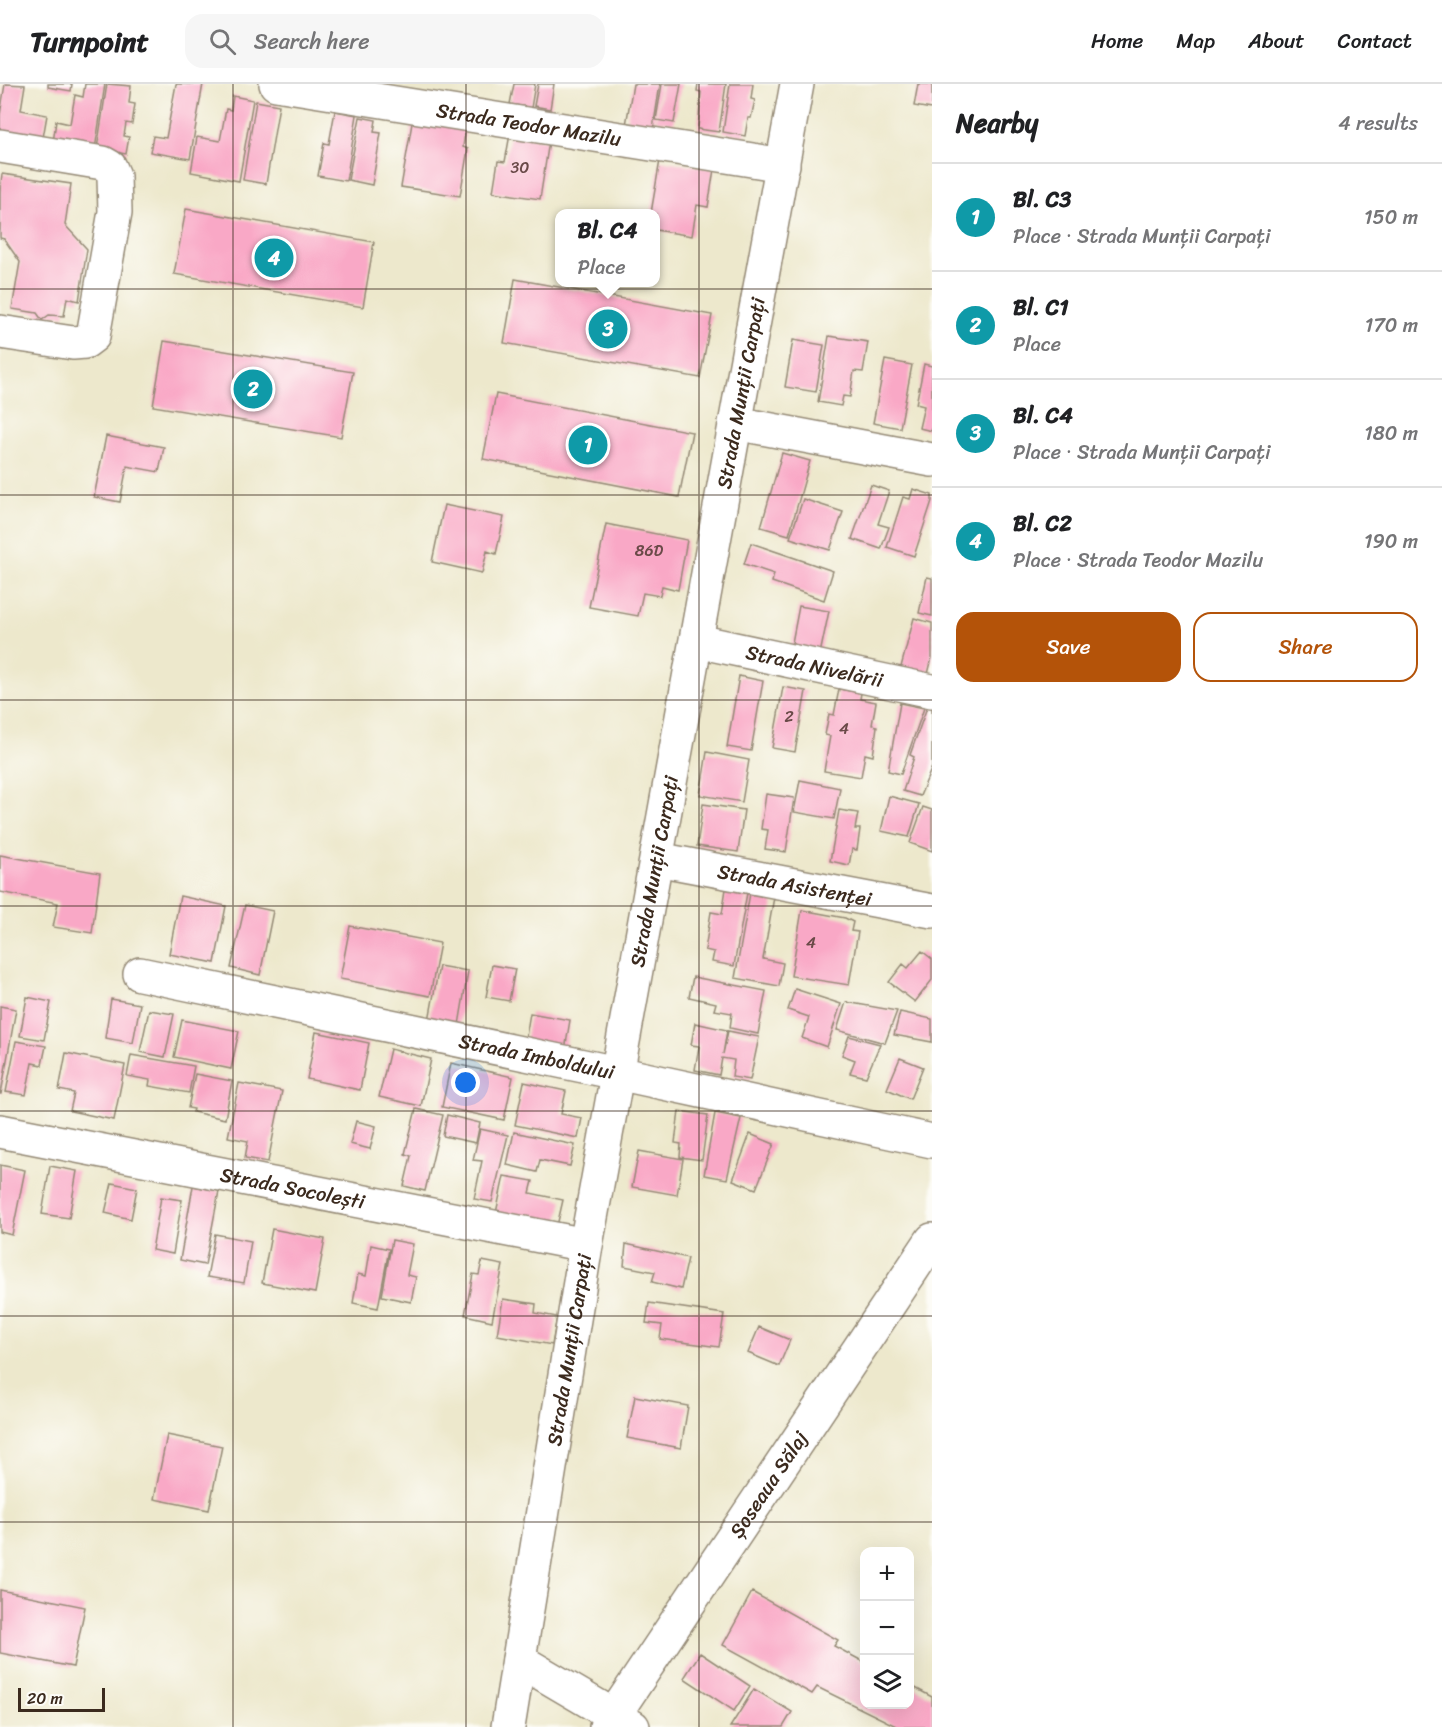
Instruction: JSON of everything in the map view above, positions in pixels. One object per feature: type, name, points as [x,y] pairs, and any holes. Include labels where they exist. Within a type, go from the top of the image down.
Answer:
[{"type":"street","name":"Strada Teodor Mazilu","points":[[276,84],[783,165]]},
{"type":"street","name":"Strada Munții Carpați","points":[[508,1727],[586,1245],[797,84]]},
{"type":"street","points":[[0,146],[103,163],[110,167],[114,176],[115,212],[93,336],[85,342],[73,344],[0,332]]},
{"type":"street","points":[[735,423],[932,459]]},
{"type":"street","name":"Strada Nivelării","points":[[697,641],[932,691]]},
{"type":"street","name":"Strada Asistenței","points":[[657,859],[932,910]]},
{"type":"street","name":"Strada Imboldului","points":[[140,974],[932,1141]]},
{"type":"street","name":"Strada Socolești","points":[[0,1131],[586,1245]]},
{"type":"street","name":"Șoseaua Sălaj","points":[[618,1723],[932,1240]]},
{"type":"street","points":[[519,1660],[618,1723]]},
{"type":"building","points":[[5,84],[25,85],[21,110],[47,115],[43,138],[0,131]]},
{"type":"building","points":[[48,84],[72,84],[71,91],[48,87]]},
{"type":"building","points":[[85,84],[105,84],[95,149],[53,143],[56,121],[70,124],[75,95],[83,97]]},
{"type":"building","points":[[107,84],[131,86],[129,103],[135,104],[132,124],[126,123],[124,136],[129,137],[126,154],[97,149]]},
{"type":"building","points":[[176,84],[203,84],[190,159],[150,152],[153,136],[166,138]]},
{"type":"building","points":[[514,84],[535,84],[531,108],[510,104]]},
{"type":"building","points":[[538,84],[554,84],[550,109],[534,106]]},
{"type":"building","points":[[633,84],[660,84],[653,129],[626,125]]},
{"type":"building","points":[[662,84],[681,84],[674,123],[656,120]]},
{"type":"building","points":[[698,84],[726,84],[719,132],[698,129],[701,92],[697,91]]},
{"type":"building","points":[[730,84],[753,84],[751,99],[755,100],[751,118],[748,118],[745,136],[723,132]]},
{"type":"building","points":[[918,84],[932,84],[932,109],[914,106]]},
{"type":"building","points":[[233,96],[253,100],[239,181],[191,172],[197,137],[220,141],[226,109],[231,110]]},
{"type":"building","points":[[256,101],[279,105],[266,184],[243,180]]},
{"type":"building","points":[[335,111],[357,115],[346,181],[318,176],[324,143],[329,144]]},
{"type":"building","points":[[360,117],[376,120],[374,132],[381,133],[372,185],[348,180]]},
{"type":"building","points":[[419,118],[466,126],[463,147],[468,149],[460,196],[401,187],[412,123]]},
{"type":"building","points":[[510,134],[549,141],[540,199],[493,192],[498,161],[505,162]]},
{"type":"building","points":[[660,160],[714,169],[708,207],[697,205],[692,236],[660,231],[660,209],[652,209]]},
{"type":"building","points":[[2,174],[71,184],[65,225],[87,249],[79,301],[67,298],[64,316],[49,315],[42,320],[37,313],[12,309],[20,262],[4,239],[0,238]]},
{"type":"building","points":[[186,209],[374,242],[363,307],[174,274]]},
{"type":"building","points":[[515,279],[712,315],[700,378],[504,343]]},
{"type":"building","points":[[829,336],[868,342],[863,372],[854,371],[850,397],[843,396],[841,406],[818,402]]},
{"type":"building","points":[[793,340],[824,345],[816,392],[785,387]]},
{"type":"building","points":[[164,341],[353,372],[341,437],[153,406]]},
{"type":"building","points":[[885,360],[912,365],[900,428],[873,423]]},
{"type":"building","points":[[924,364],[932,366],[932,431],[919,428],[924,406],[916,404]]},
{"type":"building","points":[[496,394],[692,432],[679,497],[483,459]]},
{"type":"building","points":[[106,436],[164,447],[159,472],[127,466],[120,502],[94,497]]},
{"type":"building","points":[[782,453],[810,461],[789,535],[761,527]]},
{"type":"building","points":[[871,485],[889,491],[878,524],[889,527],[881,549],[852,539]]},
{"type":"building","points":[[913,489],[932,495],[914,556],[887,547],[903,497],[910,499]]},
{"type":"building","points":[[803,499],[843,512],[830,550],[790,538]]},
{"type":"building","points":[[444,505],[504,517],[496,554],[487,551],[482,573],[432,562]]},
{"type":"building","points":[[606,524],[687,540],[678,590],[662,586],[660,596],[643,593],[638,616],[589,607]]},
{"type":"building","points":[[751,543],[833,571],[824,600],[772,582],[774,574],[744,564]]},
{"type":"building","points":[[927,577],[932,578],[932,616],[919,613]]},
{"type":"building","points":[[799,606],[829,611],[820,654],[791,648]]},
{"type":"building","points":[[914,618],[932,623],[932,658],[928,674],[901,667]]},
{"type":"building","points":[[739,676],[763,681],[751,751],[727,747]]},
{"type":"building","points":[[783,687],[806,691],[795,752],[772,748]]},
{"type":"building","points":[[839,689],[861,693],[860,699],[876,702],[872,725],[877,726],[873,756],[865,754],[861,777],[824,771],[830,736],[825,735],[829,714],[834,715]]},
{"type":"building","points":[[900,703],[924,708],[901,774],[888,771]]},
{"type":"building","points":[[927,707],[932,708],[932,767],[920,796],[903,791],[914,757],[910,755]]},
{"type":"building","points":[[707,752],[749,760],[742,802],[700,795]]},
{"type":"building","points":[[800,780],[840,788],[834,819],[794,812]]},
{"type":"building","points":[[766,794],[794,798],[786,852],[765,849],[768,830],[761,829]]},
{"type":"building","points":[[889,796],[919,804],[909,837],[881,831]]},
{"type":"building","points":[[703,804],[744,810],[738,852],[697,846]]},
{"type":"building","points":[[923,807],[932,810],[932,851],[910,843]]},
{"type":"building","points":[[839,810],[858,813],[855,829],[860,829],[857,850],[852,849],[849,865],[830,861]]},
{"type":"building","points":[[0,855],[100,873],[92,933],[53,927],[58,903],[0,892]]},
{"type":"building","points":[[726,889],[747,893],[734,966],[712,962],[714,952],[705,950],[711,912],[722,914]]},
{"type":"building","points":[[750,893],[774,897],[763,959],[783,963],[779,986],[735,978]]},
{"type":"building","points":[[180,896],[226,906],[215,963],[169,954]]},
{"type":"building","points":[[245,905],[273,911],[260,975],[231,968]]},
{"type":"building","points":[[802,910],[845,918],[853,922],[851,931],[858,932],[849,985],[791,976]]},
{"type":"building","points":[[350,926],[440,943],[430,996],[340,979]]},
{"type":"building","points":[[922,951],[932,959],[932,980],[915,1002],[889,982],[903,964],[908,968]]},
{"type":"building","points":[[492,965],[515,969],[509,1001],[486,997]]},
{"type":"building","points":[[439,966],[468,971],[458,1031],[428,1026]]},
{"type":"building","points":[[693,977],[766,991],[758,1034],[730,1028],[732,1013],[714,1010],[716,1003],[689,997]]},
{"type":"building","points":[[795,989],[841,1004],[827,1047],[802,1038],[809,1017],[788,1010]]},
{"type":"building","points":[[27,997],[51,1002],[44,1040],[20,1036]]},
{"type":"building","points":[[111,999],[140,1004],[133,1043],[105,1038]]},
{"type":"building","points":[[846,1002],[897,1011],[885,1043],[837,1030]]},
{"type":"building","points":[[0,1006],[16,1009],[1,1094],[0,1094]]},
{"type":"building","points":[[149,1010],[174,1014],[165,1057],[140,1052]]},
{"type":"building","points":[[900,1012],[932,1019],[932,1042],[894,1035]]},
{"type":"building","points":[[530,1013],[570,1020],[565,1050],[525,1043]]},
{"type":"building","points":[[182,1020],[239,1031],[231,1069],[174,1057]]},
{"type":"building","points":[[695,1023],[727,1030],[723,1054],[728,1031],[759,1037],[750,1080],[732,1077],[734,1060],[722,1058],[719,1075],[695,1070],[699,1046],[691,1045]]},
{"type":"building","points":[[316,1032],[369,1043],[360,1090],[307,1079]]},
{"type":"building","points":[[849,1036],[880,1044],[866,1077],[850,1073],[855,1060],[842,1055]]},
{"type":"building","points":[[16,1041],[46,1046],[42,1065],[32,1063],[26,1095],[6,1092]]},
{"type":"building","points":[[390,1049],[431,1059],[421,1106],[379,1097]]},
{"type":"building","points":[[66,1053],[125,1065],[114,1120],[70,1111],[74,1093],[59,1090]]},
{"type":"building","points":[[131,1055],[194,1066],[189,1093],[149,1086],[150,1080],[127,1076]]},
{"type":"building","points":[[900,1058],[923,1067],[910,1099],[887,1089]]},
{"type":"building","points":[[451,1063],[513,1077],[504,1120],[442,1107]]},
{"type":"building","points":[[195,1074],[232,1081],[225,1119],[193,1112],[194,1109],[188,1108]]},
{"type":"building","points":[[524,1082],[566,1091],[561,1114],[582,1118],[578,1138],[515,1125]]},
{"type":"building","points":[[239,1083],[282,1091],[268,1162],[245,1158],[248,1141],[228,1137]]},
{"type":"building","points":[[416,1109],[443,1115],[425,1191],[404,1186],[411,1156],[405,1154]]},
{"type":"building","points":[[679,1111],[708,1115],[702,1160],[680,1157],[681,1144],[675,1143]]},
{"type":"building","points":[[715,1113],[741,1118],[727,1179],[704,1175]]},
{"type":"building","points":[[447,1115],[480,1123],[476,1143],[443,1136]]},
{"type":"building","points":[[356,1121],[376,1126],[370,1149],[350,1144]]},
{"type":"building","points":[[480,1129],[508,1135],[492,1202],[474,1199],[482,1161],[473,1160]]},
{"type":"building","points":[[514,1132],[575,1145],[570,1166],[540,1160],[537,1172],[507,1165]]},
{"type":"building","points":[[750,1134],[774,1144],[756,1189],[733,1180]]},
{"type":"building","points":[[639,1151],[683,1159],[677,1195],[632,1187]]},
{"type":"building","points":[[0,1165],[25,1170],[12,1235],[0,1232]]},
{"type":"building","points":[[50,1166],[77,1171],[69,1218],[42,1214]]},
{"type":"building","points":[[504,1176],[533,1181],[530,1193],[563,1200],[557,1226],[496,1213]]},
{"type":"building","points":[[112,1183],[137,1188],[131,1219],[105,1213]]},
{"type":"building","points":[[193,1186],[219,1191],[205,1265],[180,1260]]},
{"type":"building","points":[[161,1197],[182,1200],[173,1254],[152,1250]]},
{"type":"building","points":[[272,1229],[325,1239],[315,1293],[262,1283]]},
{"type":"building","points":[[215,1234],[251,1241],[244,1283],[207,1277]]},
{"type":"building","points":[[392,1240],[413,1244],[407,1275],[416,1277],[411,1302],[382,1296]]},
{"type":"building","points":[[626,1244],[688,1258],[681,1289],[652,1282],[655,1272],[624,1266]]},
{"type":"building","points":[[371,1245],[389,1249],[378,1308],[353,1303],[358,1274],[366,1276]]},
{"type":"building","points":[[482,1261],[503,1265],[492,1321],[465,1315],[473,1274],[479,1275]]},
{"type":"building","points":[[503,1299],[536,1304],[535,1313],[557,1317],[552,1345],[497,1335]]},
{"type":"building","points":[[649,1303],[724,1314],[719,1347],[660,1339],[662,1325],[646,1323]]},
{"type":"building","points":[[759,1327],[790,1340],[779,1366],[748,1353]]},
{"type":"building","points":[[635,1396],[688,1406],[681,1448],[627,1438]]},
{"type":"building","points":[[167,1435],[222,1446],[209,1510],[154,1499]]},
{"type":"building","points":[[0,1590],[85,1607],[73,1667],[0,1653]]},
{"type":"building","points":[[752,1592],[838,1640],[834,1646],[860,1660],[860,1708],[817,1687],[812,1694],[723,1645]]},
{"type":"building","points":[[700,1653],[750,1686],[734,1711],[684,1678]]},
{"type":"building","points":[[914,1687],[932,1697],[932,1727],[898,1727],[862,1709],[914,1709]]},
{"type":"building","points":[[754,1689],[792,1712],[783,1727],[730,1727]]},
{"type":"place","name":"Bl. C2","points":[[274,258]]},
{"type":"place","name":"Bl. C4","points":[[608,329]]},
{"type":"place","name":"Bl. C1","points":[[253,389]]},
{"type":"place","name":"Bl. C3","points":[[588,445]]}]
